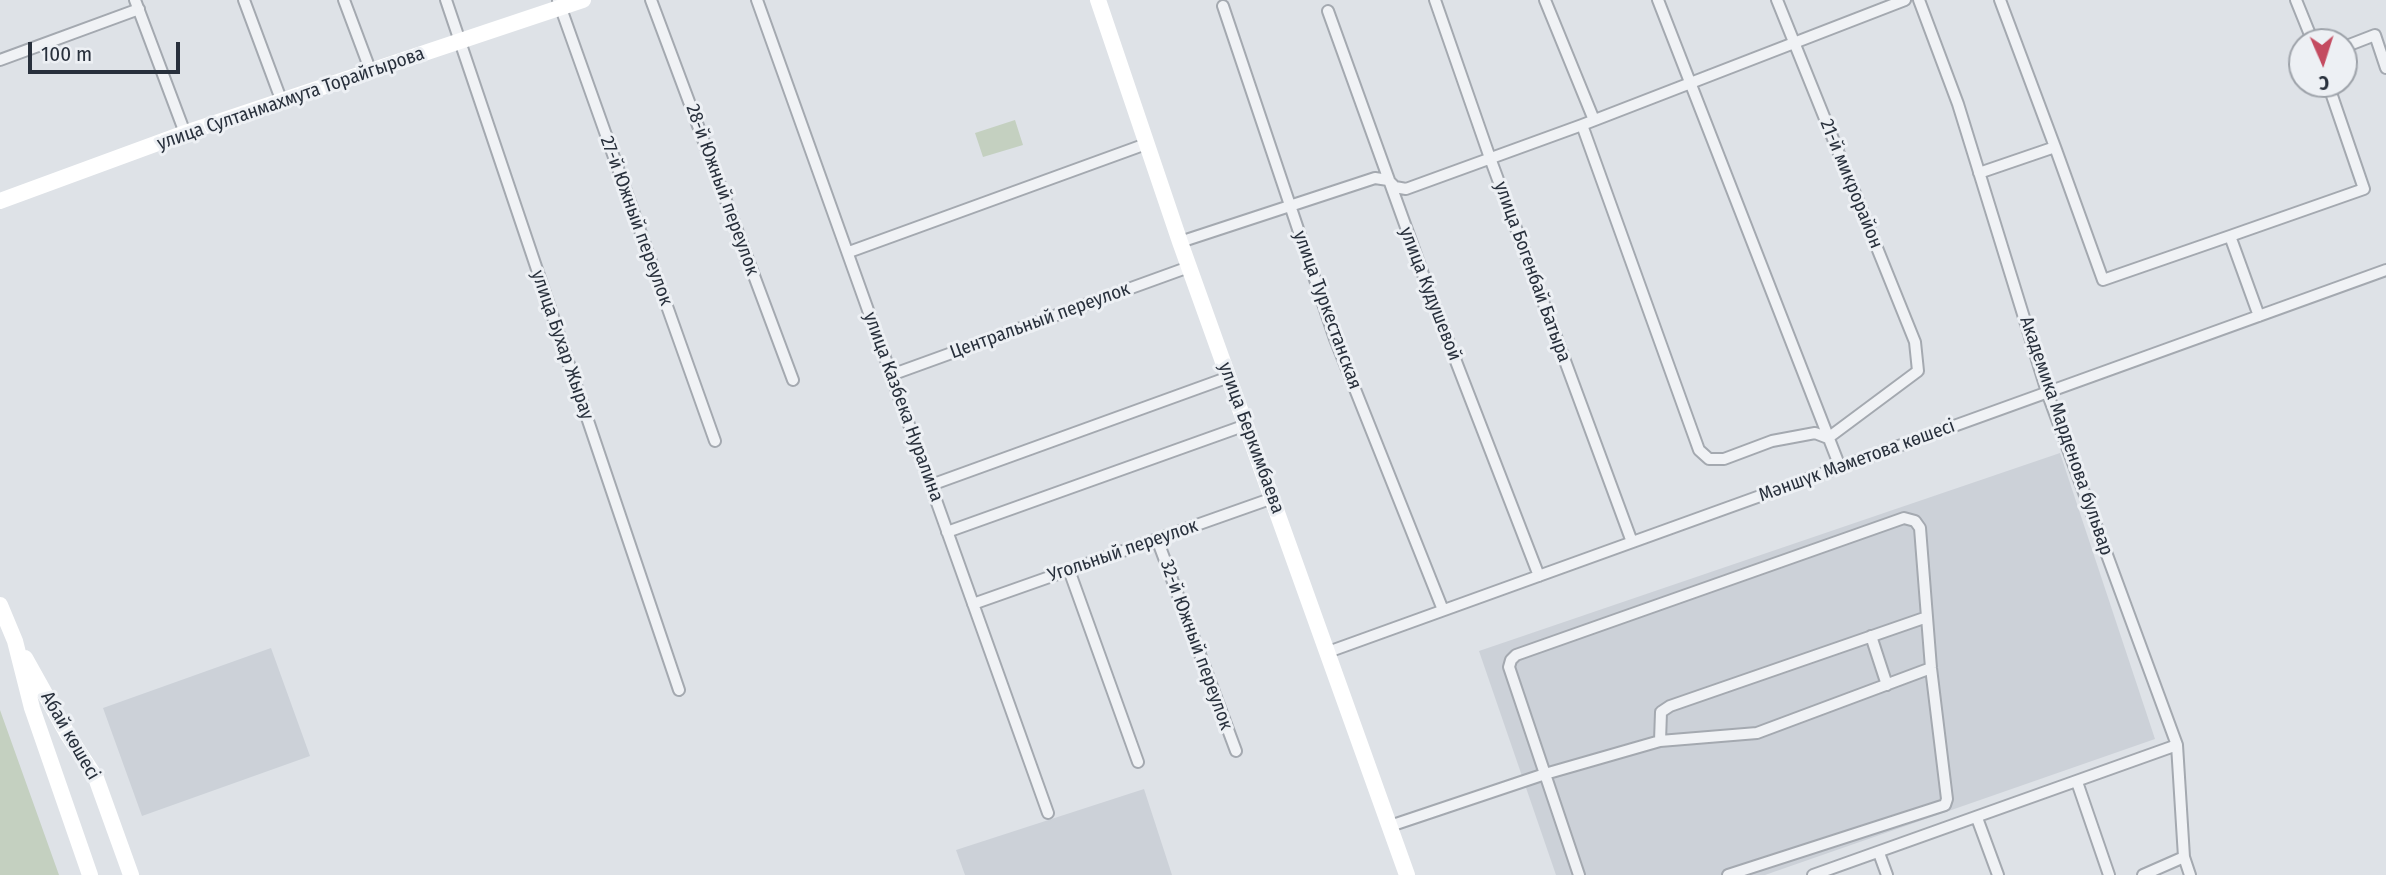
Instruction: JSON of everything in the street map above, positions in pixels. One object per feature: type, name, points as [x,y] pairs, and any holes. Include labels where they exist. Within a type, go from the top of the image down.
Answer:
[{"type":"main road","name":"улица Султанмахмута Торайгырова","points":[[0,201],[185,134],[459,43],[559,4],[583,0]]},
{"type":"main road","name":"улица Беркимбаева","points":[[1098,0],[1180,242],[1407,875]]},
{"type":"main road","name":"Абай көшесі","points":[[0,605],[15,641],[96,778],[131,875]]},
{"type":"main road","name":"Абай көшесі","points":[[15,641],[32,708],[90,875]]},
{"type":"main road","points":[[32,708],[49,700]]},
{"type":"street","points":[[244,0],[282,102]]},
{"type":"street","points":[[344,0],[370,72]]},
{"type":"street","name":"улица Бухар Жырау","points":[[446,0],[679,690]]},
{"type":"street","name":"28-й Южный переулок","points":[[651,0],[793,380]]},
{"type":"street","name":"улица Казбека Нуралина","points":[[757,0],[1048,813]]},
{"type":"street","name":"улица Богенбай Батыра","points":[[1435,0],[1489,158],[1632,542]]},
{"type":"street","points":[[1545,0],[1594,120]]},
{"type":"street","points":[[1658,0],[1840,467]]},
{"type":"street","name":"21-й микрорайон","points":[[1777,0],[1915,342],[1918,371],[1828,438]]},
{"type":"street","points":[[1180,242],[1375,177],[1388,180],[1395,187],[1406,189],[1582,125],[1905,0]]},
{"type":"street","name":"Академика Марденова бульвар","points":[[1919,0],[1958,104],[2047,392],[2177,745],[2184,857],[2190,875]]},
{"type":"street","points":[[2000,0],[2103,280],[2364,189],[2333,98]]},
{"type":"street","points":[[2296,0],[2307,28]]},
{"type":"street","name":"27-й Южный переулок","points":[[559,4],[715,441]]},
{"type":"street","points":[[0,60],[137,5],[185,134]]},
{"type":"street","name":"улица Туркестанская","points":[[1223,6],[1335,339],[1443,610]]},
{"type":"street","name":"улица Кудушевой","points":[[1328,11],[1388,180],[1539,576]]},
{"type":"street","points":[[2358,42],[2375,35],[2386,66]]},
{"type":"street","points":[[1582,125],[1699,450],[1709,459],[1724,459],[1772,441],[1815,433],[1828,438]]},
{"type":"street","points":[[849,252],[1146,144]]},
{"type":"street","points":[[1979,173],[2055,147]]},
{"type":"street","points":[[2230,236],[2259,316]]},
{"type":"street","name":"Центральный переулок","points":[[891,375],[1189,267]]},
{"type":"street","name":"Мәншүк Мәметова көшесі","points":[[1328,652],[2386,270]]},
{"type":"street","points":[[931,485],[1229,377]]},
{"type":"street","points":[[947,532],[1246,425]]},
{"type":"street","name":"Угольный переулок","points":[[973,604],[1273,498]]},
{"type":"street","points":[[1579,875],[1509,667],[1511,660],[1516,655],[1904,518],[1916,521],[1920,528],[1931,668],[1947,799],[1945,805],[1728,875]]},
{"type":"street","name":"32-й Южный переулок","points":[[1157,539],[1236,751]]},
{"type":"street","points":[[1069,570],[1138,762]]},
{"type":"street","points":[[1661,741],[1661,712],[1670,706],[1927,617]]},
{"type":"street","points":[[1871,636],[1887,685]]},
{"type":"street","points":[[1390,826],[1545,774],[1661,741],[1757,733],[1931,668]]},
{"type":"street","points":[[1813,875],[2177,745]]},
{"type":"street","points":[[2077,782],[2109,875]]},
{"type":"street","points":[[1977,818],[1998,875]]},
{"type":"street","points":[[1879,853],[1887,875]]},
{"type":"street","points":[[2143,875],[2184,857]]},
{"type":"shaded area","points":[[2060,453],[2155,739],[1765,875],[1556,875],[1479,651]]},
{"type":"shaded area","points":[[271,648],[310,756],[142,816],[103,708]]},
{"type":"shaded area","points":[[1144,789],[1172,875],[965,875],[956,850]]},
{"type":"green space","points":[[1015,120],[1023,145],[983,157],[975,133]]},
{"type":"green space","points":[[0,710],[59,875],[0,875]]}]
